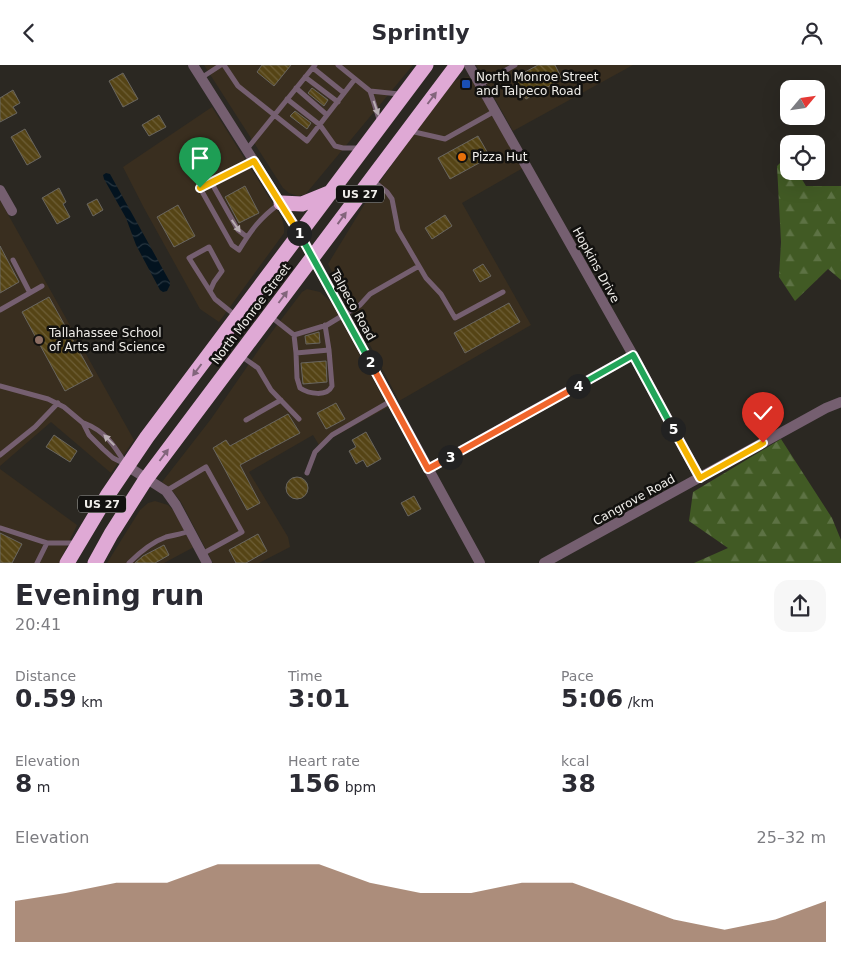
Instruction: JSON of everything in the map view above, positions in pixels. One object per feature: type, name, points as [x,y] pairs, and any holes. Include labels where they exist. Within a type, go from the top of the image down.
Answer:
[{"type":"highway","name":"North Monroe Street","points":[[67,563],[127,466],[426,65]]},
{"type":"highway","name":"North Monroe Street","points":[[94,563],[146,479],[457,65]]},
{"type":"highway","points":[[281,203],[302,204],[330,193]]},
{"type":"street","name":"Talpeco Road","points":[[193,65],[300,234],[480,563]]},
{"type":"street","name":"Hopkins Drive","points":[[469,65],[633,355],[700,478]]},
{"type":"street","points":[[0,189],[12,211]]},
{"type":"street","points":[[428,469],[633,355]]},
{"type":"street","name":"Cangrove Road","points":[[544,563],[826,408],[841,402]]},
{"type":"street","points":[[127,466],[166,491],[176,505],[204,558]]},
{"type":"lane","points":[[201,78],[222,65],[238,86],[307,141],[355,79]]},
{"type":"lane","points":[[340,65],[370,91],[403,95]]},
{"type":"lane","points":[[481,84],[514,65]]},
{"type":"lane","points":[[246,149],[314,66],[344,93]]},
{"type":"lane","points":[[306,77],[338,102]]},
{"type":"lane","points":[[296,89],[328,115]]},
{"type":"lane","points":[[370,91],[381,125]]},
{"type":"lane","points":[[288,99],[320,125],[335,146],[344,149],[363,148]]},
{"type":"lane","points":[[407,130],[445,139],[496,111]]},
{"type":"lane","points":[[254,161],[200,188],[232,245],[239,250],[252,228],[265,214],[281,203]]},
{"type":"lane","points":[[371,179],[387,192],[392,199],[398,230],[426,278],[441,294],[455,318],[503,292]]},
{"type":"lane","points":[[211,182],[238,231],[247,237]]},
{"type":"lane","points":[[210,291],[222,271],[209,247],[189,258],[215,299],[237,317]]},
{"type":"lane","points":[[13,260],[30,293]]},
{"type":"lane","points":[[294,335],[325,325],[360,305],[370,294],[419,266]]},
{"type":"lane","points":[[0,310],[42,286]]},
{"type":"lane","points":[[269,315],[294,335],[297,378],[300,388],[308,392],[325,393],[332,386],[325,325]]},
{"type":"lane","points":[[296,353],[329,350]]},
{"type":"lane","points":[[240,355],[258,367],[272,390],[300,419]]},
{"type":"lane","points":[[0,387],[58,403],[83,423],[89,435],[103,449],[127,466]]},
{"type":"lane","points":[[246,419],[281,401]]},
{"type":"lane","points":[[308,473],[315,452],[332,435],[391,401]]},
{"type":"lane","points":[[0,455],[38,424],[58,403]]},
{"type":"lane","points":[[83,423],[96,428],[114,444],[127,466]]},
{"type":"lane","points":[[166,491],[206,467],[242,532],[204,558]]},
{"type":"lane","points":[[0,528],[47,543],[78,543]]},
{"type":"lane","points":[[129,563],[140,551],[166,537],[181,535],[190,531]]},
{"type":"lane","points":[[37,563],[47,543]]},
{"type":"shaded area","points":[[204,65],[413,65],[306,194],[298,196],[289,193],[283,188]]},
{"type":"shaded area","points":[[476,65],[633,65],[513,131]]},
{"type":"shaded area","points":[[467,77],[474,79],[523,168],[462,203],[531,325],[399,401],[328,264],[364,205],[409,140],[450,86],[456,80]]},
{"type":"shaded area","points":[[212,107],[282,218],[284,227],[284,233],[219,322],[200,309],[123,167]]},
{"type":"shaded area","name":"Tallahassee School of Arts and Science","points":[[0,200],[134,440],[111,473],[51,422],[0,466]]},
{"type":"shaded area","points":[[307,289],[320,292],[332,303],[388,407],[319,445],[313,435],[249,472],[288,537],[290,547],[259,563],[213,563],[181,502],[171,489],[162,482],[211,419],[262,345],[302,292]]},
{"type":"shaded area","points":[[0,469],[77,525],[59,563],[0,563]]},
{"type":"shaded area","points":[[155,501],[168,505],[173,510],[194,547],[164,563],[107,563],[140,510],[148,503]]},
{"type":"green space","points":[[780,163],[780,180],[802,180],[806,186],[841,186],[841,280],[828,269],[795,301],[779,277],[781,242],[777,166]]},
{"type":"green space","points":[[781,439],[832,518],[841,540],[841,563],[694,563],[728,548],[689,521],[693,492]]},
{"type":"water","points":[[106,173],[110,174],[170,282],[167,291],[163,292],[160,290],[136,245],[126,218],[104,179],[103,175]]},
{"type":"building","points":[[262,65],[291,65],[274,86],[257,72]]},
{"type":"building","points":[[538,65],[555,65],[562,79],[526,99],[514,78]]},
{"type":"building","points":[[123,73],[138,99],[123,107],[109,81]]},
{"type":"building","points":[[312,88],[328,100],[324,106],[308,93]]},
{"type":"building","points":[[13,90],[20,103],[13,107],[17,113],[0,122],[0,98]]},
{"type":"building","points":[[295,111],[311,123],[307,129],[290,116]]},
{"type":"building","points":[[159,115],[166,127],[149,136],[142,125]]},
{"type":"building","points":[[25,129],[41,157],[27,165],[11,137]]},
{"type":"building","points":[[478,136],[490,157],[450,179],[438,158]]},
{"type":"building","points":[[198,142],[203,152],[188,160],[183,150]]},
{"type":"building","points":[[245,186],[259,213],[239,223],[225,197]]},
{"type":"building","points":[[59,188],[66,202],[63,204],[70,217],[57,224],[42,198]]},
{"type":"building","points":[[97,199],[103,210],[93,216],[87,204]]},
{"type":"building","points":[[178,205],[195,236],[174,247],[157,217]]},
{"type":"building","points":[[445,215],[452,226],[432,239],[425,228]]},
{"type":"building","points":[[0,246],[19,282],[0,293]]},
{"type":"building","points":[[483,264],[491,276],[480,282],[473,270]]},
{"type":"building","points":[[49,297],[93,376],[65,391],[22,312]]},
{"type":"building","points":[[509,303],[520,322],[465,353],[454,333]]},
{"type":"building","points":[[319,332],[320,343],[306,344],[305,336]]},
{"type":"building","points":[[326,361],[327,382],[303,384],[301,363]]},
{"type":"building","points":[[336,403],[345,419],[326,429],[317,413]]},
{"type":"building","points":[[288,414],[300,433],[240,465],[260,503],[247,510],[213,448],[226,440],[230,446]]},
{"type":"building","points":[[366,432],[381,459],[367,467],[363,460],[356,464],[349,451],[356,447],[352,440]]},
{"type":"building","points":[[54,435],[77,451],[70,462],[46,447]]},
{"type":"building","points":[[297,477],[305,480],[308,488],[305,496],[297,499],[289,496],[286,488],[289,480]]},
{"type":"building","points":[[414,496],[421,509],[408,516],[401,503]]},
{"type":"building","points":[[0,533],[22,544],[12,563],[0,563]]},
{"type":"building","points":[[258,534],[267,551],[246,563],[236,563],[229,550]]},
{"type":"building","points":[[164,545],[169,555],[155,563],[135,563],[143,556]]},
{"type":"place","name":"North Monroe Street and Talpeco Road","points":[[466,84]]},
{"type":"place","name":"Pizza Hut","points":[[462,157]]},
{"type":"place","name":"Tallahassee School of Arts and Science","points":[[39,340]]},
{"type":"route","points":[[200,188],[254,161],[300,234],[428,469],[633,355],[700,478],[763,443]]}]
